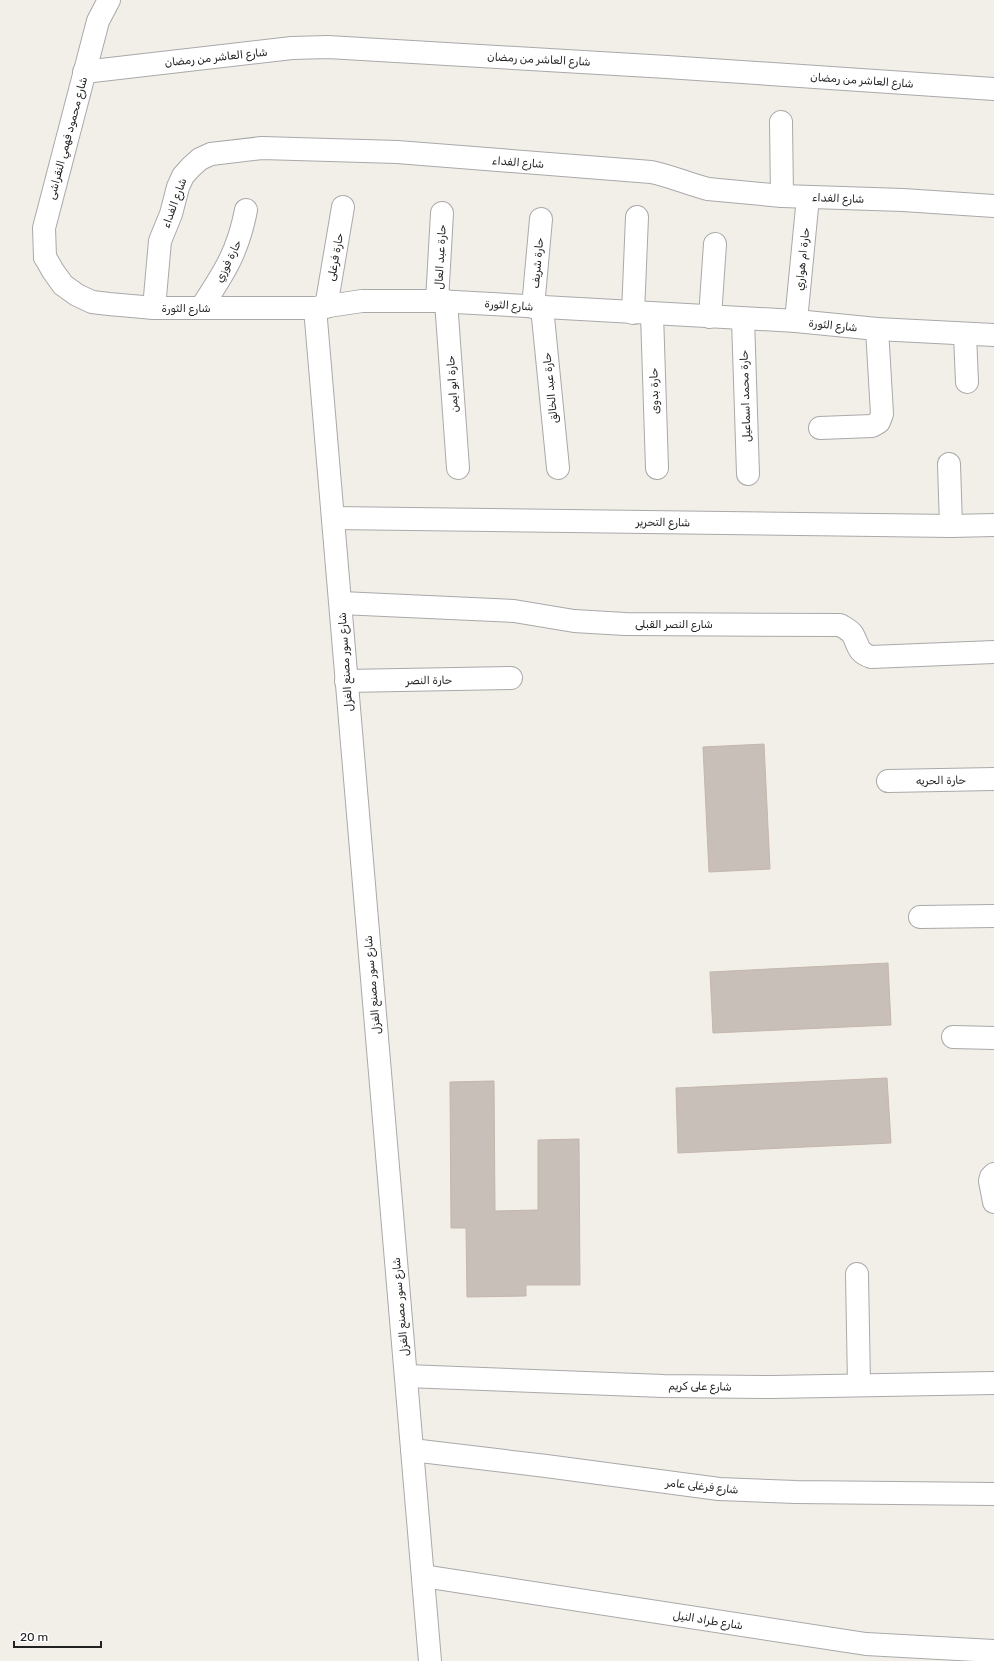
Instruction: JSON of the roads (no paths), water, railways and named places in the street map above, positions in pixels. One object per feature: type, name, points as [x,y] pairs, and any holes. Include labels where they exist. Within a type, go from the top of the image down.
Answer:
[{"type":"street","name":"شارع محمود فهمي النقراشى","points":[[45,257],[44,228],[98,20],[109,0]]},
{"type":"street","name":"شارع العاشر من رمضان","points":[[84,72],[292,48],[328,47],[667,66],[994,89]]},
{"type":"street","points":[[781,122],[782,196]]},
{"type":"street","name":"شارع الفداء","points":[[154,308],[160,241],[171,214],[178,187],[183,176],[191,167],[200,159],[211,154],[262,148],[397,152],[651,172],[664,174],[708,189],[782,196],[903,200],[994,206]]},
{"type":"street","name":"حارة ام هواري","points":[[796,322],[808,197]]},
{"type":"street","name":"حارة فرغلى","points":[[320,308],[343,207]]},
{"type":"street","name":"حارة فوزي","points":[[201,308],[225,272],[235,253],[242,232],[246,210]]},
{"type":"street","name":"حارة عبد العال","points":[[442,214],[442,301]]},
{"type":"street","name":"حارة بدوى","points":[[637,217],[642,313],[657,468]]},
{"type":"street","name":"حارة شريف","points":[[538,307],[541,219]]},
{"type":"street","points":[[710,317],[715,244]]},
{"type":"street","name":"شارع الثورة","points":[[45,257],[63,285],[77,295],[92,302],[103,304],[154,308],[320,308],[362,301],[442,301],[796,322],[877,330],[994,336]]},
{"type":"street","name":"حارة ابو ايمن","points":[[442,301],[458,468]]},
{"type":"street","name":"حارة عبد الخالق","points":[[538,307],[558,468]]},
{"type":"street","name":"شارع سور مصنع الغزل","points":[[320,308],[333,518],[341,603],[346,681],[430,1661]]},
{"type":"street","name":"حارة محمد اسماعيل","points":[[743,319],[748,474]]},
{"type":"street","points":[[820,428],[872,426],[879,422],[882,414],[877,330]]},
{"type":"street","points":[[965,335],[967,382]]},
{"type":"street","points":[[949,464],[951,526]]},
{"type":"street","name":"شارع التحرير","points":[[333,518],[951,526],[994,525]]},
{"type":"street","name":"شارع النصر القبلى","points":[[341,603],[514,611],[574,621],[625,624],[840,625],[848,629],[853,635],[859,649],[864,654],[871,656],[994,652]]},
{"type":"street","name":"حارة النصر","points":[[346,681],[511,678]]},
{"type":"street","name":"حارة الحريه","points":[[888,781],[994,779]]},
{"type":"street","points":[[920,918],[994,916]]},
{"type":"street","points":[[953,1037],[994,1038]]},
{"type":"street","points":[[994,1174],[990,1181],[994,1202]]},
{"type":"street","points":[[857,1274],[859,1386]]},
{"type":"street","name":"شارع على كريم","points":[[406,1376],[662,1386],[772,1387],[994,1383]]},
{"type":"street","name":"شارع فرغلى عامر","points":[[412,1450],[719,1489],[796,1492],[994,1494]]},
{"type":"street","name":"شارع طراد النيل","points":[[423,1576],[866,1644],[994,1651]]}]
